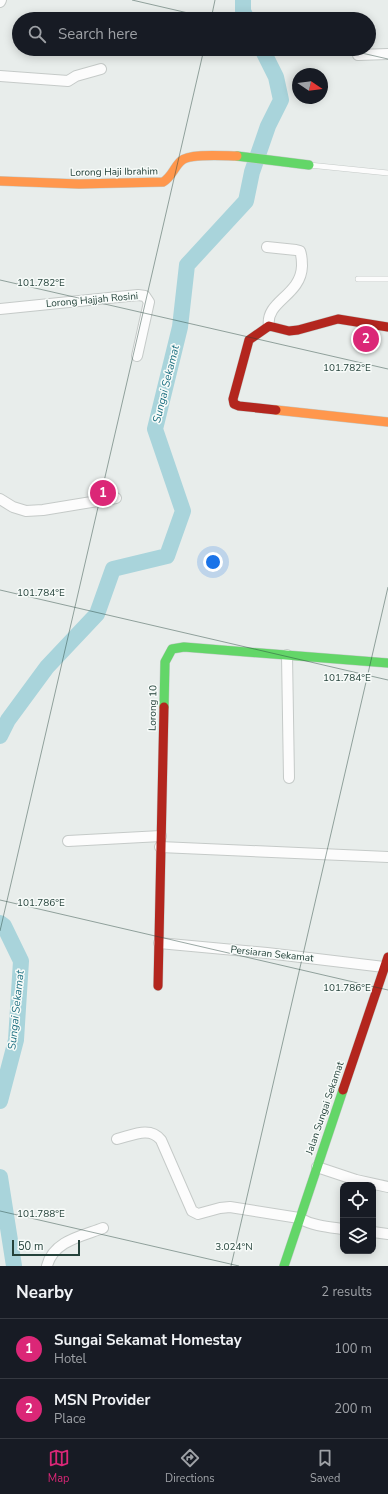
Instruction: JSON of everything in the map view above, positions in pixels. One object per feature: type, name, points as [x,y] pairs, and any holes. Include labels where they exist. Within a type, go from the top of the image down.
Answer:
[{"type":"street","points":[[376,54],[388,54]]},
{"type":"street","points":[[0,76],[68,82],[76,76],[101,70]]},
{"type":"street","name":"Lorong Haji Ibrahim","points":[[0,181],[79,184],[163,182],[170,178],[181,160],[184,158],[240,156],[309,165]]},
{"type":"street","points":[[267,247],[296,250],[300,251],[302,255],[302,274],[299,281],[270,313],[268,320],[269,326]]},
{"type":"street","name":"Lorong Hajjah Rosini","points":[[0,309],[138,295],[145,296],[149,302],[137,356]]},
{"type":"street","points":[[388,327],[338,319],[289,331],[269,326],[249,340],[233,399],[234,404],[388,422]]},
{"type":"street","points":[[0,499],[13,507],[26,511],[44,510],[116,498]]},
{"type":"street","name":"Lorong 10","points":[[158,986],[165,662],[172,649],[184,647],[388,663]]},
{"type":"street","points":[[287,656],[289,778]]},
{"type":"street","points":[[68,841],[161,836]]},
{"type":"street","points":[[160,847],[388,857]]},
{"type":"street","name":"Persiaran Sekamat","points":[[159,943],[267,953],[384,967]]},
{"type":"street","name":"Jalan Sungai Sekamat","points":[[284,1266],[388,957]]},
{"type":"street","points":[[118,1139],[148,1132],[156,1133],[161,1140],[192,1211],[198,1214],[220,1208],[230,1208],[299,1218],[307,1222],[340,1229]]},
{"type":"street","points":[[317,1167],[356,1180],[388,1187]]},
{"type":"street","points":[[47,1266],[48,1261],[54,1252],[62,1244],[103,1228]]},
{"type":"street","points":[[376,1232],[388,1234]]},
{"type":"lane","points":[[309,165],[388,173]]},
{"type":"lane","points":[[358,278],[388,279]]},
{"type":"waterway","name":"Sungai Sekamat","points":[[243,0],[244,12]]},
{"type":"waterway","name":"Sungai Sekamat","points":[[0,736],[8,720],[47,667],[97,614],[113,569],[167,556],[183,511],[155,429],[180,327],[187,265],[246,201],[252,172],[268,126],[281,100],[276,77],[266,56]]},
{"type":"waterway","name":"Sungai Sekamat","points":[[0,923],[4,926],[21,961],[16,1040],[0,1101]]},
{"type":"waterway","name":"Sungai Sekamat","points":[[0,1177],[14,1266]]},
{"type":"traffic: fast","points":[[237,156],[309,165]]},
{"type":"traffic: fast","points":[[164,707],[165,662],[172,649],[184,647],[388,663]]},
{"type":"traffic: fast","points":[[284,1266],[343,1090]]},
{"type":"traffic: slow","points":[[0,181],[79,184],[163,182],[185,158],[216,155],[237,156]]},
{"type":"traffic: slow","points":[[276,410],[388,422]]},
{"type":"traffic: jam","points":[[276,410],[239,406],[234,404],[233,399],[249,340],[269,326],[289,331],[338,319],[388,327]]},
{"type":"traffic: jam","points":[[158,986],[164,707]]},
{"type":"traffic: jam","points":[[343,1090],[388,957]]},
{"type":"place","name":"MSN Provider","points":[[366,339]]},
{"type":"place","name":"Sungai Sekamat Homestay","points":[[103,493]]}]
